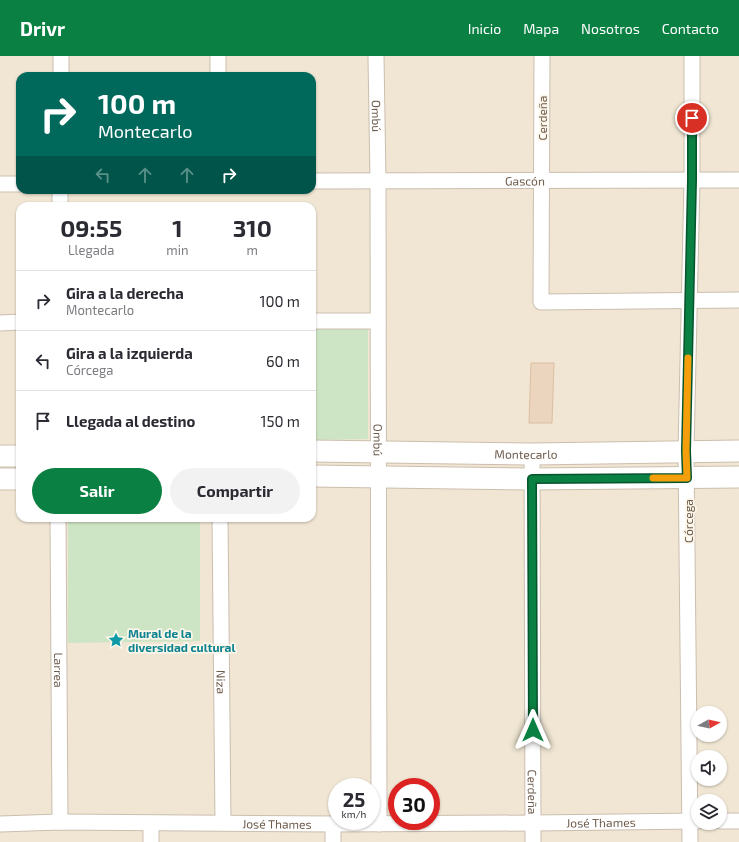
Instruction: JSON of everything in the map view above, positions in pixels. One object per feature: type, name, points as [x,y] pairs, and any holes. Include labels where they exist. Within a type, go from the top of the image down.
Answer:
[{"type":"main road","name":"Montecarlo","points":[[316,451],[532,454],[739,451]]},
{"type":"main road","points":[[0,456],[16,456]]},
{"type":"main road","points":[[316,476],[532,479],[739,477]]},
{"type":"main road","points":[[0,479],[16,479]]},
{"type":"street","points":[[61,56],[61,72]]},
{"type":"street","points":[[218,56],[218,72]]},
{"type":"street","name":"Ombú","points":[[376,56],[378,181],[379,778]]},
{"type":"street","name":"Cerdeña","points":[[542,56],[541,302],[690,300]]},
{"type":"street","name":"Córcega","points":[[692,56],[692,180],[686,451],[693,794]]},
{"type":"street","name":"Gascón","points":[[316,181],[739,180]]},
{"type":"street","points":[[0,184],[16,184]]},
{"type":"street","points":[[690,300],[739,300]]},
{"type":"street","points":[[316,321],[378,321]]},
{"type":"street","points":[[0,323],[16,322]]},
{"type":"street","name":"Cerdeña","points":[[532,454],[533,842]]},
{"type":"street","name":"Larrea","points":[[58,522],[60,822]]},
{"type":"street","name":"Niza","points":[[220,522],[223,823]]},
{"type":"street","name":"José Thames","points":[[380,824],[691,821]]},
{"type":"street","points":[[727,821],[739,821]]},
{"type":"street","name":"José Thames","points":[[0,824],[60,822],[328,824]]},
{"type":"street","points":[[151,823],[151,842]]},
{"type":"street","points":[[333,830],[333,842]]},
{"type":"street","name":"Córcega","points":[[690,842],[692,830]]},
{"type":"shaded area","points":[[0,56],[739,56],[739,842],[0,842]]},
{"type":"green space","points":[[316,328],[368,329],[368,439],[316,440]]},
{"type":"green space","points":[[68,522],[200,522],[200,641],[68,643]]},
{"type":"building","points":[[531,363],[554,363],[552,423],[529,423]]},
{"type":"slow traffic","points":[[653,478],[687,478],[686,451],[688,358]]},
{"type":"place","name":"Mural de la diversidad cultural","points":[[116,640]]},
{"type":"route","points":[[533,730],[532,479],[687,478],[686,451],[692,118]]}]
